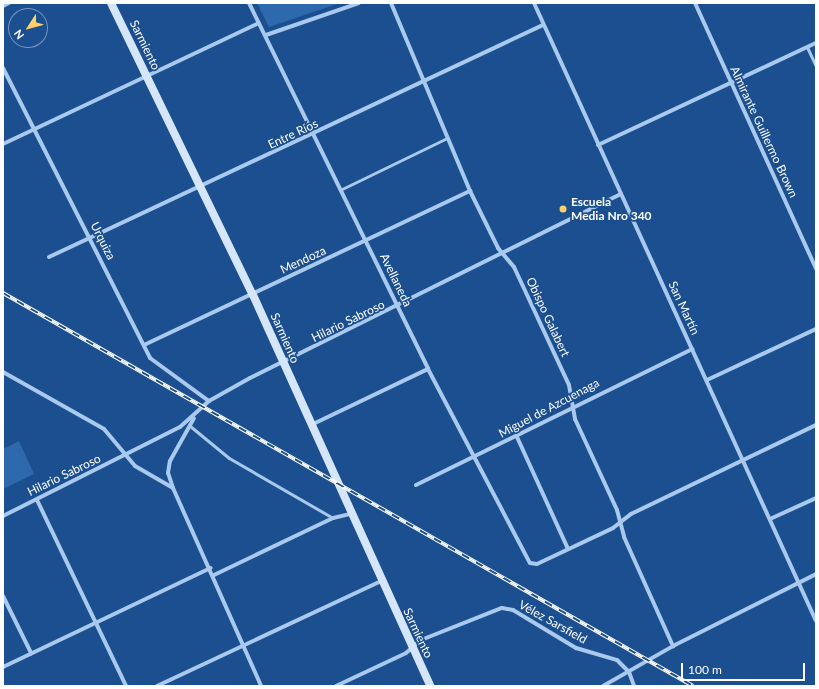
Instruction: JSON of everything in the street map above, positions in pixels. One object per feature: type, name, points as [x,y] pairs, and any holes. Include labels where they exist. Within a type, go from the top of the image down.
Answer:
[{"type":"street","points":[[3,6],[10,3]]},
{"type":"street","name":"Sarmiento","points":[[111,3],[253,295],[350,514],[430,686]]},
{"type":"street","name":"Avellaneda","points":[[249,3],[428,369],[530,563],[538,564],[568,549]]},
{"type":"street","points":[[266,36],[359,3]]},
{"type":"street","name":"Obispo Galabert","points":[[390,3],[470,192],[504,254],[514,267],[569,385],[575,419],[620,522],[624,537],[673,646]]},
{"type":"street","name":"San Martín","points":[[534,3],[816,621]]},
{"type":"street","name":"Almirante Guillermo Brown","points":[[695,3],[816,269]]},
{"type":"street","points":[[3,144],[260,23]]},
{"type":"street","name":"Entre Ríos","points":[[48,257],[313,135],[544,25]]},
{"type":"street","points":[[598,145],[816,43]]},
{"type":"street","name":"Urquiza","points":[[3,68],[155,364],[209,401]]},
{"type":"street","name":"Mendoza","points":[[144,345],[470,192]]},
{"type":"street","name":"Hilario Sabroso","points":[[3,516],[126,456],[196,416],[209,401],[398,308],[621,194]]},
{"type":"street","points":[[707,380],[816,329]]},
{"type":"street","name":"Miguel de Azcuenaga","points":[[416,485],[517,437],[692,349]]},
{"type":"street","points":[[311,425],[428,369]]},
{"type":"street","points":[[3,372],[104,429],[135,466],[173,488]]},
{"type":"street","points":[[196,416],[168,466],[173,488],[211,568],[242,645],[261,686]]},
{"type":"street","points":[[517,437],[568,549],[742,460],[816,425]]},
{"type":"street","points":[[770,519],[816,498]]},
{"type":"street","points":[[37,500],[97,622],[126,686]]},
{"type":"street","points":[[214,575],[333,518],[350,514]]},
{"type":"street","points":[[3,666],[211,568]]},
{"type":"street","points":[[603,686],[673,646],[816,574]]},
{"type":"street","points":[[157,686],[381,581]]},
{"type":"street","points":[[3,596],[31,653]]},
{"type":"street","name":"Vélez Sarsfield","points":[[336,686],[412,648],[421,640],[502,608],[513,610],[576,648],[617,660],[629,672]]},
{"type":"street","points":[[629,672],[634,686]]},
{"type":"lane","points":[[807,47],[816,66]]},
{"type":"lane","points":[[340,190],[447,138]]},
{"type":"lane","points":[[190,426],[229,458],[333,518]]},
{"type":"shaded area","points":[[257,3],[340,3],[269,27]]},
{"type":"shaded area","points":[[19,441],[34,474],[3,489],[3,449]]},
{"type":"railway","points":[[3,293],[693,686]]},
{"type":"place","name":"Escuela Media Nro 340","points":[[563,209]]}]
